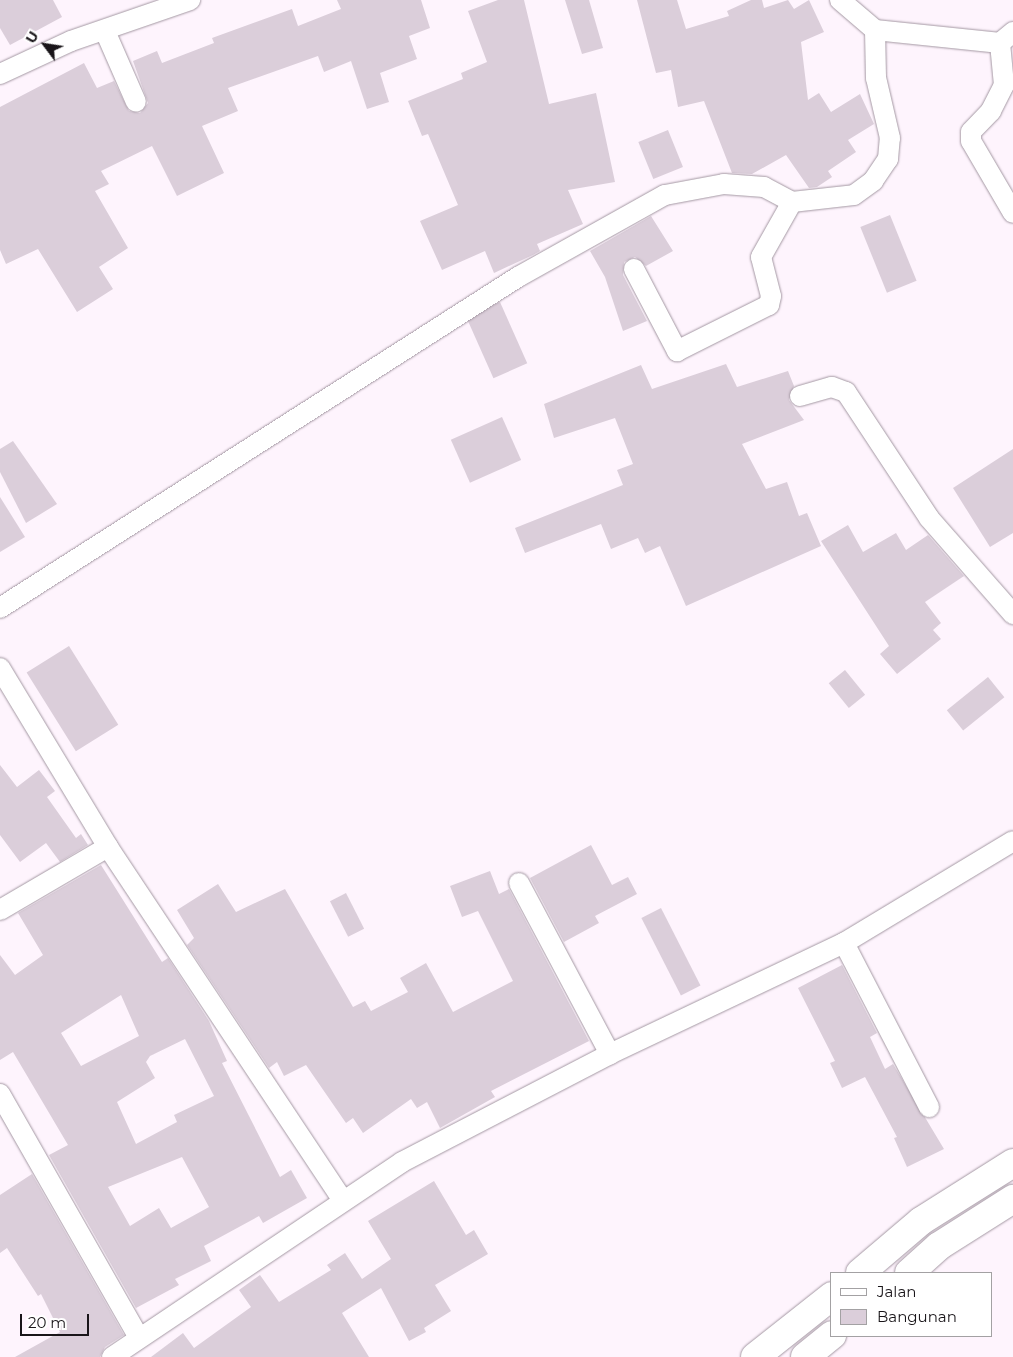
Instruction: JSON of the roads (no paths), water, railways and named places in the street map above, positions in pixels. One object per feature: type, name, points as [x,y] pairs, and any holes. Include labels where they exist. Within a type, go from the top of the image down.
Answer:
[{"type":"main road","points":[[861,1272],[921,1221],[1013,1163]]},
{"type":"main road","points":[[910,1272],[940,1246],[1013,1199]]},
{"type":"main road","points":[[755,1357],[830,1298]]},
{"type":"main road","points":[[805,1357],[830,1337]]},
{"type":"street","points":[[0,74],[105,31],[190,0]]},
{"type":"street","points":[[840,0],[875,30],[1007,38],[1004,85],[991,111],[971,132],[971,141],[1013,213]]},
{"type":"street","points":[[0,608],[518,277],[665,195],[724,184],[764,187],[792,202],[854,195],[882,171],[888,158],[890,138],[876,78],[875,30]]},
{"type":"street","points":[[105,31],[136,102]]},
{"type":"street","points":[[634,269],[671,347],[685,350],[769,305],[771,296],[761,257],[792,202]]},
{"type":"street","points":[[800,396],[832,387],[846,392],[930,518],[1013,614]]},
{"type":"street","points":[[0,668],[108,846],[343,1201]]},
{"type":"street","points":[[112,1357],[402,1162],[610,1054],[844,943],[1013,841]]},
{"type":"street","points":[[0,910],[108,846]]},
{"type":"street","points":[[519,883],[610,1054]]},
{"type":"street","points":[[844,943],[929,1107]]},
{"type":"street","points":[[0,1094],[139,1338]]}]
